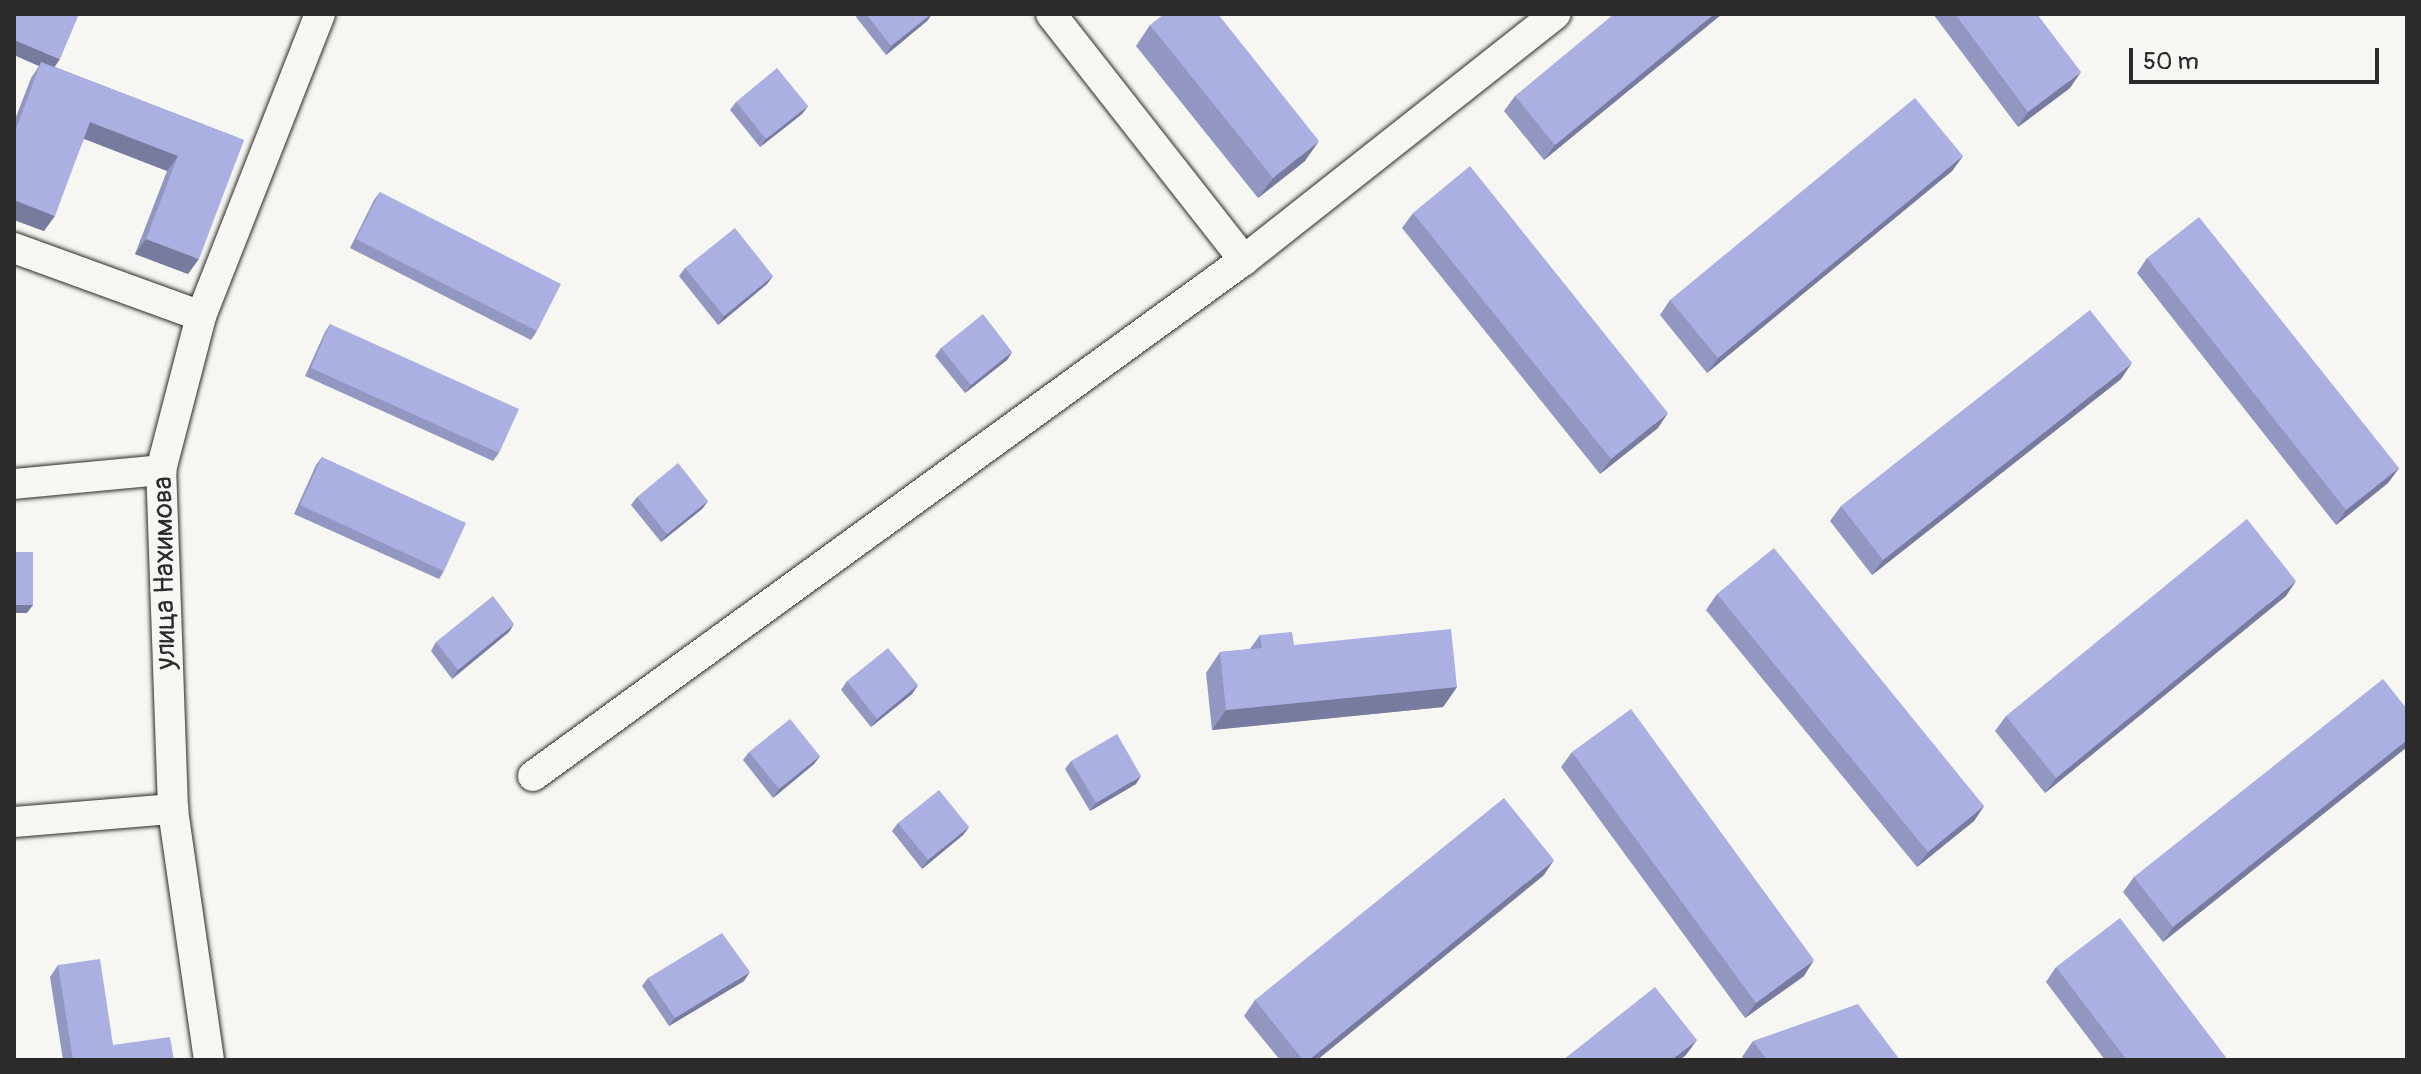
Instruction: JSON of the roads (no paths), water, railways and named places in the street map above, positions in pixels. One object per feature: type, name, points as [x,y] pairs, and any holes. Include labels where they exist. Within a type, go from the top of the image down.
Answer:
[{"type":"street","name":"улица Нахимова","points":[[209,1060],[173,809],[161,470],[201,316],[320,14]]},
{"type":"street","points":[[1051,14],[1244,260]]},
{"type":"street","points":[[533,776],[1244,260],[1556,14]]},
{"type":"street","points":[[14,248],[201,316]]},
{"type":"street","points":[[14,484],[161,470]]},
{"type":"street","points":[[14,822],[173,809]]}]
